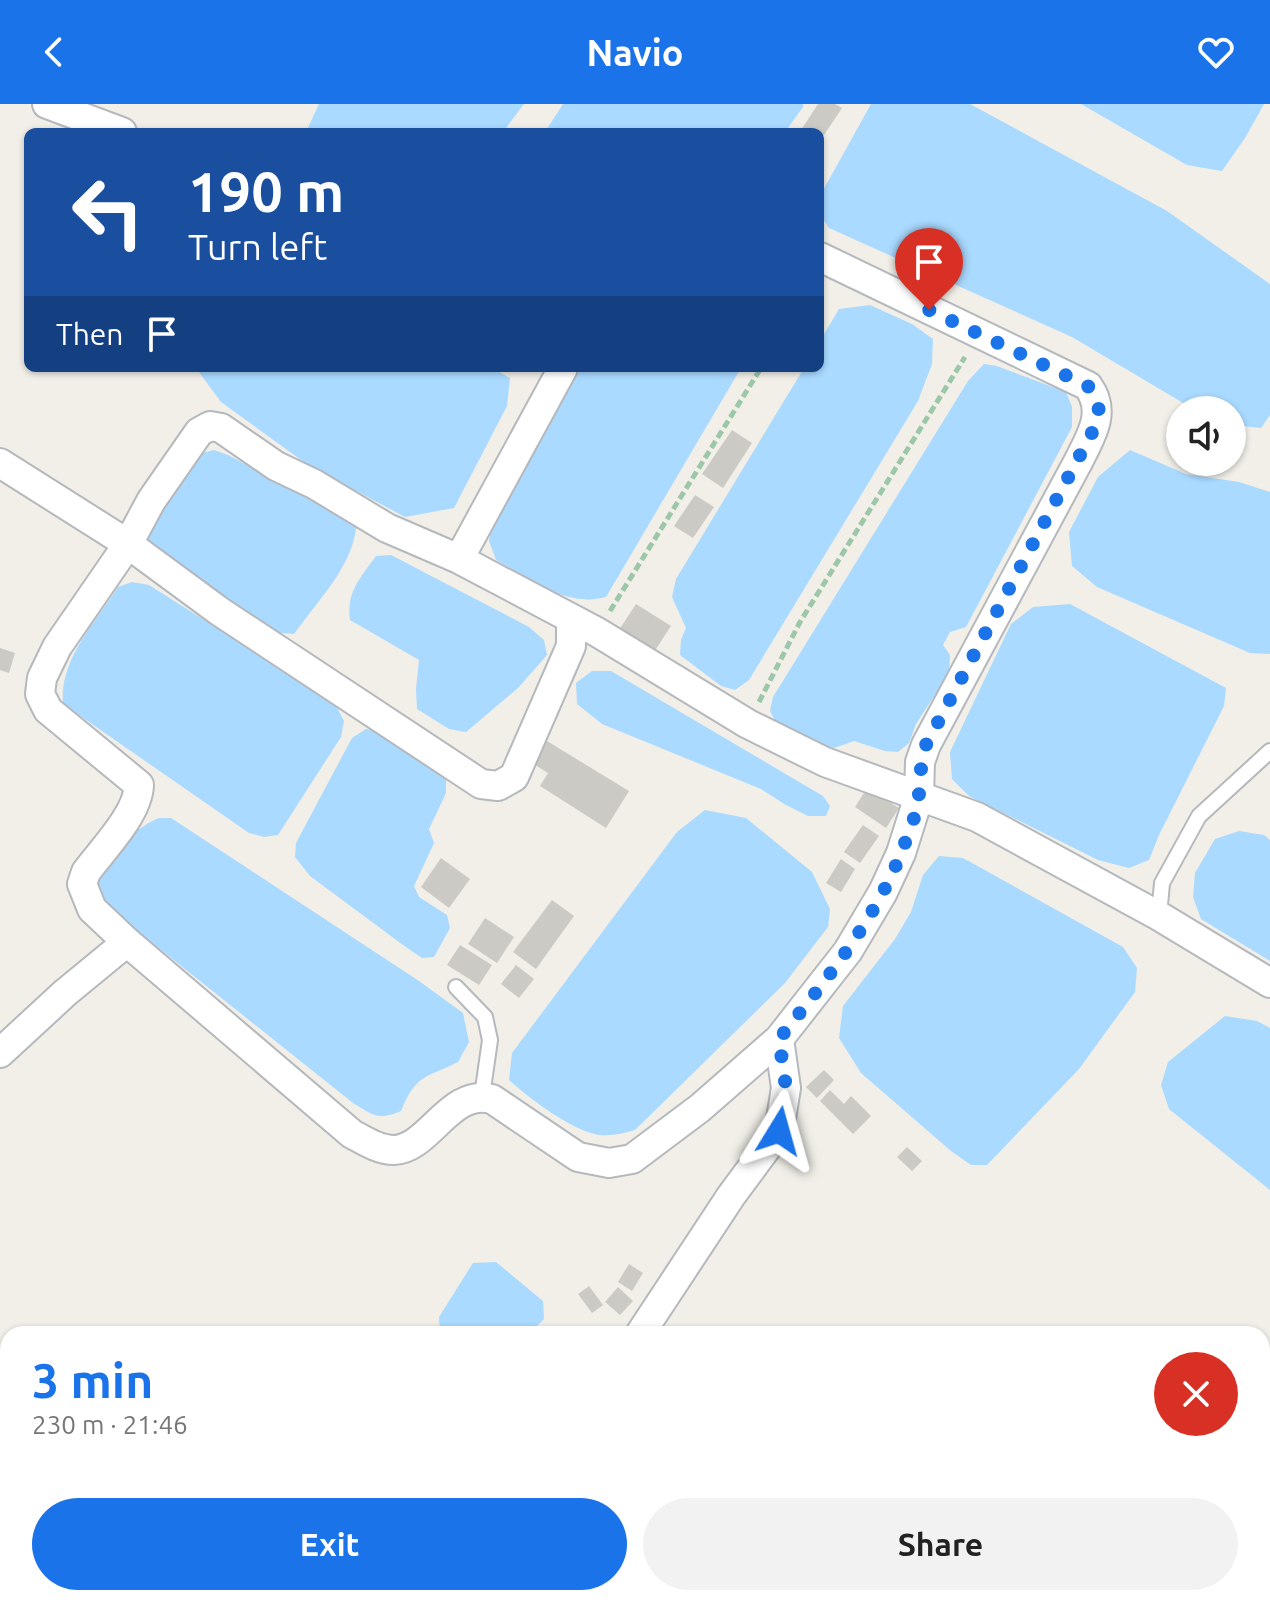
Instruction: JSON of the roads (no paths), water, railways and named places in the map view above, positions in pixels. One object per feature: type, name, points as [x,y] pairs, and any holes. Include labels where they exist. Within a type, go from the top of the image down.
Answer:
[{"type":"street","points":[[47,104],[111,128]]},
{"type":"street","points":[[824,259],[1088,386],[1099,407],[1095,427],[1078,462],[926,745],[920,762],[919,796],[901,853],[883,892],[848,951],[779,1039],[700,1108],[632,1159],[609,1163],[578,1157],[492,1099],[482,1096],[468,1100],[444,1116],[415,1141],[397,1150],[379,1148],[352,1134],[92,909],[82,884],[86,872],[132,810],[139,798],[139,785],[48,710],[40,694],[42,678],[57,647],[128,544],[151,501],[199,432],[210,426],[221,428],[276,466],[324,489],[387,528],[459,559],[597,632],[748,724],[825,762],[919,796],[977,817],[1159,916],[1270,983]]},
{"type":"street","points":[[459,559],[561,372]]},
{"type":"street","points":[[0,463],[128,544],[219,611],[481,784],[498,786],[514,777],[571,646],[571,620]]},
{"type":"street","points":[[0,1053],[65,993],[127,942]]},
{"type":"street","points":[[645,1326],[731,1196],[779,1131],[786,1088],[779,1039]]},
{"type":"lane","points":[[1159,916],[1162,883],[1199,816],[1270,751]]},
{"type":"lane","points":[[456,987],[485,1017],[490,1040],[482,1096]]},
{"type":"water","points":[[319,104],[524,104],[506,128],[308,128]]},
{"type":"water","points":[[563,104],[803,104],[788,128],[548,128]]},
{"type":"water","points":[[871,104],[970,104],[1167,211],[1270,284],[1270,415],[1261,428],[1246,426],[1246,396],[1171,396],[1072,337],[829,228],[824,220],[824,189]]},
{"type":"water","points":[[1081,104],[1264,104],[1222,171],[1187,165]]},
{"type":"water","points":[[870,305],[912,324],[933,339],[932,364],[918,401],[749,680],[735,690],[721,686],[680,655],[686,628],[672,597],[676,579],[802,372],[824,372],[824,334],[839,309]]},
{"type":"water","points":[[984,364],[1066,392],[1072,407],[1072,427],[966,627],[950,632],[943,645],[950,655],[949,673],[916,724],[909,743],[898,752],[854,741],[834,748],[780,731],[770,711],[773,697],[968,381]]},
{"type":"water","points":[[199,372],[499,372],[510,378],[507,406],[454,508],[405,517],[308,465],[221,402]]},
{"type":"water","points":[[579,372],[739,372],[606,597],[576,599],[562,595],[496,560],[489,541],[493,516]]},
{"type":"water","points":[[214,450],[347,517],[356,528],[348,557],[340,571],[294,634],[269,632],[153,552],[148,541],[150,527],[202,453]]},
{"type":"water","points":[[1130,450],[1166,465],[1166,476],[1199,476],[1239,482],[1270,492],[1270,654],[1250,653],[1097,587],[1072,566],[1069,532],[1098,477]]},
{"type":"water","points":[[391,555],[529,627],[544,640],[547,655],[518,688],[466,732],[449,729],[417,709],[419,660],[350,620],[350,601],[360,578],[376,556]]},
{"type":"water","points":[[132,582],[149,585],[334,702],[344,721],[341,737],[278,835],[264,837],[249,833],[63,704],[67,672],[80,642],[118,587]]},
{"type":"water","points":[[1070,604],[1226,688],[1224,706],[1149,860],[1129,868],[1098,860],[969,796],[952,779],[950,752],[1011,624],[1033,607]]},
{"type":"water","points":[[592,671],[611,671],[823,796],[830,806],[826,816],[808,816],[761,789],[602,724],[577,704],[576,683]]},
{"type":"water","points":[[366,729],[383,731],[446,777],[446,793],[429,829],[434,843],[414,886],[419,897],[447,915],[450,928],[434,957],[422,958],[403,945],[310,876],[295,857],[296,843],[352,738]]},
{"type":"water","points":[[705,810],[746,818],[812,872],[830,909],[828,927],[785,983],[635,1130],[607,1135],[591,1133],[537,1103],[509,1080],[512,1053],[677,832]]},
{"type":"water","points":[[159,818],[171,818],[463,1013],[469,1042],[458,1062],[417,1083],[401,1111],[387,1116],[371,1113],[353,1103],[111,910],[99,896],[102,867],[124,841]]},
{"type":"water","points":[[1239,831],[1264,835],[1270,840],[1270,961],[1201,919],[1193,897],[1195,873],[1215,839]]},
{"type":"water","points":[[939,856],[963,858],[1123,947],[1137,968],[1135,992],[1079,1069],[987,1165],[971,1165],[951,1151],[861,1073],[839,1038],[843,1006],[895,939],[911,912],[923,875]]},
{"type":"water","points":[[1225,1016],[1257,1021],[1270,1028],[1270,1190],[1169,1109],[1161,1085],[1168,1062]]},
{"type":"water","points":[[496,1262],[543,1301],[544,1319],[537,1326],[440,1326],[439,1317],[473,1263]]}]
